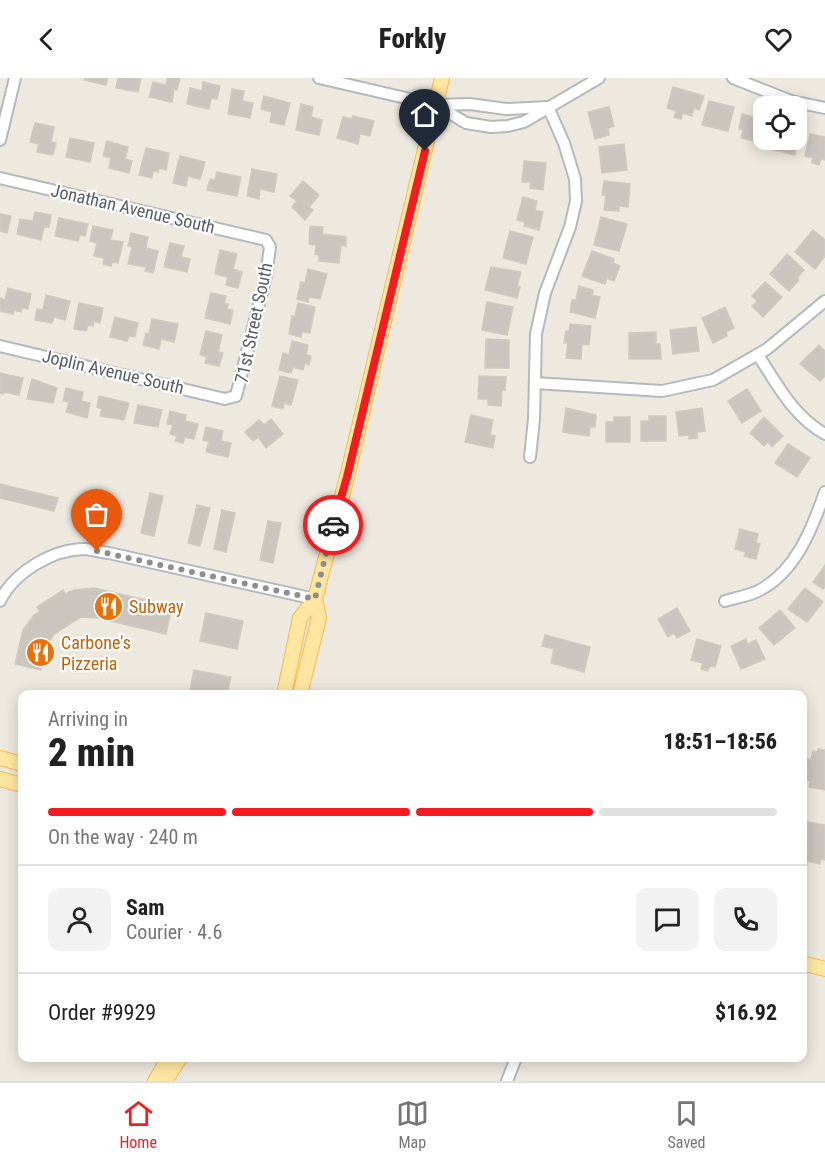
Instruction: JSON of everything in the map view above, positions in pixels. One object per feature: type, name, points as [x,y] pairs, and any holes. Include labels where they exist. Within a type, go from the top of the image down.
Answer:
[{"type":"main road","points":[[285,690],[300,618],[315,599],[347,477],[442,78]]},
{"type":"main road","points":[[301,690],[319,618],[315,599]]},
{"type":"main road","points":[[0,758],[18,763]]},
{"type":"main road","points":[[0,779],[18,784]]},
{"type":"main road","points":[[807,964],[825,969]]},
{"type":"main road","points":[[807,970],[825,974]]},
{"type":"main road","points":[[155,1081],[166,1062]]},
{"type":"main road","points":[[165,1081],[177,1062]]},
{"type":"street","points":[[0,140],[15,78]]},
{"type":"street","points":[[319,78],[436,105],[470,104],[506,109],[548,107]]},
{"type":"street","points":[[436,105],[466,123],[491,127],[525,122],[599,78]]},
{"type":"street","points":[[733,78],[790,101],[825,108]]},
{"type":"street","points":[[530,457],[534,419],[537,334],[545,293],[570,227],[576,201],[574,179],[564,143],[548,107]]},
{"type":"street","name":"Jonathan Avenue South","points":[[0,178],[266,240]]},
{"type":"street","name":"71st Street South","points":[[227,398],[236,396],[239,392],[266,276],[270,247],[266,240]]},
{"type":"street","points":[[535,383],[662,391],[712,380],[758,355],[825,301]]},
{"type":"street","name":"Joplin Avenue South","points":[[0,346],[227,398]]},
{"type":"street","points":[[758,355],[794,409],[807,422],[825,434]]},
{"type":"street","points":[[725,601],[756,591],[769,583],[788,565],[809,534],[825,492]]},
{"type":"street","points":[[0,601],[12,583],[40,562],[64,552],[85,549],[315,599]]},
{"type":"street","points":[[507,1081],[514,1062]]},
{"type":"building","points":[[85,78],[108,78],[106,85],[84,80]]},
{"type":"building","points":[[118,78],[141,78],[138,92],[116,88]]},
{"type":"building","points":[[167,78],[180,78],[177,90],[174,89],[172,102],[149,97],[153,82],[166,85]]},
{"type":"building","points":[[203,82],[220,86],[217,99],[211,98],[209,109],[187,104],[190,88],[202,91]]},
{"type":"building","points":[[673,87],[704,96],[699,110],[694,108],[692,116],[683,113],[681,119],[674,117],[676,111],[667,108]]},
{"type":"building","points":[[232,89],[244,91],[242,101],[253,103],[250,118],[228,114]]},
{"type":"building","points":[[264,96],[290,103],[284,125],[270,122],[272,112],[261,109]]},
{"type":"building","points":[[709,101],[734,107],[728,131],[702,125]]},
{"type":"building","points":[[301,104],[313,107],[311,117],[322,120],[319,135],[296,130]]},
{"type":"building","points":[[609,107],[614,126],[608,128],[609,135],[595,139],[588,112]]},
{"type":"building","points":[[742,114],[753,117],[753,141],[741,138],[743,130],[739,129]]},
{"type":"building","points":[[353,116],[374,121],[370,136],[360,134],[358,144],[337,138],[343,117],[352,119]]},
{"type":"building","points":[[35,123],[54,127],[51,142],[56,143],[53,155],[37,152],[39,144],[30,142]]},
{"type":"building","points":[[810,134],[825,137],[825,160],[821,159],[819,165],[812,163],[813,158],[805,156]]},
{"type":"building","points":[[70,138],[94,143],[90,162],[66,157]]},
{"type":"building","points":[[107,141],[128,147],[125,159],[132,161],[129,173],[109,168],[111,158],[103,156]]},
{"type":"building","points":[[624,144],[627,170],[602,173],[599,147]]},
{"type":"building","points":[[146,148],[169,153],[166,170],[159,168],[158,172],[153,171],[152,178],[139,175]]},
{"type":"building","points":[[773,150],[796,150],[795,155]]},
{"type":"building","points":[[180,156],[205,162],[200,179],[188,176],[186,186],[173,183]]},
{"type":"building","points":[[524,161],[546,163],[543,190],[530,188],[531,182],[522,182]]},
{"type":"building","points":[[252,169],[277,174],[274,192],[260,189],[259,199],[247,196]]},
{"type":"building","points":[[217,172],[241,177],[237,196],[207,190],[210,179],[215,180]]},
{"type":"building","points":[[303,181],[319,195],[309,207],[313,210],[305,220],[292,207],[297,201],[290,196]]},
{"type":"building","points":[[604,181],[630,184],[628,207],[619,206],[619,211],[604,210],[606,195],[602,195]]},
{"type":"building","points":[[523,197],[537,201],[535,210],[543,212],[539,230],[524,226],[525,222],[517,220]]},
{"type":"building","points":[[35,212],[51,215],[49,227],[44,227],[41,240],[17,234],[20,219],[33,221]]},
{"type":"building","points":[[0,214],[11,216],[7,233],[0,231]]},
{"type":"building","points":[[601,217],[627,224],[619,251],[594,245]]},
{"type":"building","points":[[59,218],[88,224],[85,236],[80,235],[78,241],[55,236]]},
{"type":"building","points":[[93,226],[113,230],[110,240],[123,242],[118,263],[112,262],[111,266],[103,264],[104,258],[94,256],[97,243],[90,241]]},
{"type":"building","points":[[310,226],[323,227],[322,234],[346,237],[346,246],[341,245],[339,263],[319,261],[319,255],[315,254],[316,245],[309,244]]},
{"type":"building","points":[[813,230],[825,240],[825,256],[815,269],[795,252]]},
{"type":"building","points":[[510,231],[533,237],[526,264],[503,258]]},
{"type":"building","points":[[131,233],[148,237],[146,248],[158,251],[153,273],[145,271],[146,267],[128,264],[132,247],[128,246]]},
{"type":"building","points":[[170,243],[184,246],[181,257],[190,259],[187,272],[164,267]]},
{"type":"building","points":[[220,250],[237,254],[233,269],[242,272],[238,288],[226,285],[228,277],[215,274]]},
{"type":"building","points":[[592,251],[614,259],[613,263],[620,266],[614,281],[607,278],[605,284],[582,276]]},
{"type":"building","points":[[787,254],[804,270],[789,291],[770,274]]},
{"type":"building","points":[[491,267],[521,272],[517,286],[520,287],[517,298],[485,290]]},
{"type":"building","points":[[308,269],[327,274],[320,299],[309,297],[308,302],[297,299],[301,282],[305,283]]},
{"type":"building","points":[[765,282],[782,297],[763,317],[752,306],[757,301],[752,296]]},
{"type":"building","points":[[579,286],[593,290],[592,295],[600,297],[595,318],[570,312],[572,300],[576,300]]},
{"type":"building","points":[[8,288],[31,294],[28,309],[22,308],[21,312],[14,310],[13,314],[0,311],[0,298],[5,300]]},
{"type":"building","points":[[211,293],[226,296],[224,303],[228,304],[227,309],[233,310],[230,324],[205,318]]},
{"type":"building","points":[[46,295],[70,301],[65,320],[54,317],[52,323],[35,320],[37,309],[43,310]]},
{"type":"building","points":[[487,302],[513,307],[507,335],[482,330]]},
{"type":"building","points":[[79,303],[103,308],[100,323],[94,321],[93,326],[88,325],[86,331],[74,329]]},
{"type":"building","points":[[298,303],[315,307],[310,333],[302,332],[301,337],[289,334],[292,316],[295,316]]},
{"type":"building","points":[[725,307],[734,328],[726,332],[727,336],[713,343],[702,318]]},
{"type":"building","points":[[115,317],[138,323],[135,337],[129,336],[127,341],[110,337]]},
{"type":"building","points":[[152,319],[178,324],[174,342],[161,339],[159,349],[143,345],[146,333],[149,334]]},
{"type":"building","points":[[570,324],[591,326],[589,345],[582,344],[581,359],[566,358],[568,343],[564,343]]},
{"type":"building","points":[[696,327],[699,351],[673,354],[670,330]]},
{"type":"building","points":[[206,331],[222,335],[218,352],[223,353],[219,366],[205,363],[207,357],[200,355]]},
{"type":"building","points":[[656,332],[656,344],[660,344],[661,359],[629,359],[629,333]]},
{"type":"building","points":[[486,339],[509,340],[509,368],[485,368]]},
{"type":"building","points":[[292,341],[308,345],[306,355],[311,356],[309,365],[305,363],[303,370],[293,367],[291,373],[279,370],[283,353],[289,355]]},
{"type":"building","points":[[819,345],[825,351],[825,376],[820,381],[800,364]]},
{"type":"building","points":[[0,373],[23,378],[19,395],[0,393]]},
{"type":"building","points":[[280,376],[298,380],[291,405],[284,403],[283,409],[272,406]]},
{"type":"building","points":[[479,376],[506,377],[501,406],[488,405],[488,399],[478,399]]},
{"type":"building","points":[[32,379],[57,388],[53,403],[27,399]]},
{"type":"building","points":[[66,388],[83,392],[81,401],[90,403],[87,418],[66,412],[69,402],[63,401]]},
{"type":"building","points":[[747,389],[761,411],[742,423],[728,401]]},
{"type":"building","points":[[99,396],[129,403],[124,420],[100,416],[102,409],[97,407]]},
{"type":"building","points":[[138,405],[162,410],[158,427],[134,423]]},
{"type":"building","points":[[566,408],[596,415],[595,427],[590,427],[589,436],[563,432]]},
{"type":"building","points":[[702,408],[705,431],[697,432],[697,438],[689,439],[689,435],[679,436],[676,412]]},
{"type":"building","points":[[170,411],[186,415],[185,421],[198,424],[194,439],[185,437],[183,443],[175,441],[177,436],[170,434],[173,425],[167,424]]},
{"type":"building","points":[[471,415],[493,420],[490,435],[495,436],[493,448],[465,442]]},
{"type":"building","points":[[649,416],[666,416],[666,441],[641,441],[641,421],[649,421]]},
{"type":"building","points":[[614,417],[630,417],[630,442],[606,442],[606,422],[614,422]]},
{"type":"building","points":[[764,417],[783,436],[772,447],[768,442],[764,446],[750,433]]},
{"type":"building","points":[[271,419],[283,434],[266,448],[258,437],[253,441],[245,432],[259,420],[264,425]]},
{"type":"building","points":[[206,427],[223,431],[221,441],[231,443],[228,457],[206,452],[209,442],[203,440]]},
{"type":"building","points":[[788,444],[810,458],[797,477],[775,463]]},
{"type":"building","points":[[0,484],[58,498],[54,511],[0,498]]},
{"type":"building","points":[[150,493],[163,496],[154,536],[141,533]]},
{"type":"building","points":[[197,505],[210,508],[200,546],[188,543]]},
{"type":"building","points":[[222,510],[235,513],[226,552],[214,549]]},
{"type":"building","points":[[268,521],[281,523],[273,563],[260,560]]},
{"type":"building","points":[[740,529],[758,534],[756,543],[760,544],[756,559],[744,556],[746,552],[735,549]]},
{"type":"building","points":[[825,565],[825,587],[823,589],[813,582]]},
{"type":"building","points":[[94,588],[172,606],[166,634],[98,618],[81,617],[54,634],[47,645],[41,670],[15,664],[23,630],[34,615],[40,611],[37,607],[63,590],[65,594],[74,590]]},
{"type":"building","points":[[805,588],[823,602],[807,622],[788,609]]},
{"type":"building","points":[[677,608],[690,631],[677,638],[674,633],[668,637],[658,619]]},
{"type":"building","points":[[780,610],[795,628],[774,645],[759,628]]},
{"type":"building","points":[[206,613],[243,621],[237,649],[200,641]]},
{"type":"building","points":[[545,635],[590,647],[584,672],[551,663],[554,649],[542,646]]},
{"type":"building","points":[[697,639],[721,646],[715,667],[710,666],[708,671],[701,669],[703,663],[691,660]]},
{"type":"building","points":[[746,639],[747,644],[756,640],[765,659],[741,669],[731,646]]},
{"type":"building","points":[[194,670],[231,677],[228,690],[190,690]]},
{"type":"building","points":[[818,749],[825,750],[825,790],[809,787],[810,781],[807,780],[807,759],[811,760],[813,751],[817,752]]},
{"type":"building","points":[[807,822],[825,825],[825,860],[821,859],[820,864],[807,861]]},
{"type":"way so far","points":[[97,551],[315,599],[333,525]]},
{"type":"place","name":"Subway","points":[[108,607]]},
{"type":"place","name":"Carbone's Pizzeria","points":[[40,653]]},
{"type":"route","points":[[333,525],[347,477],[425,151]]}]
